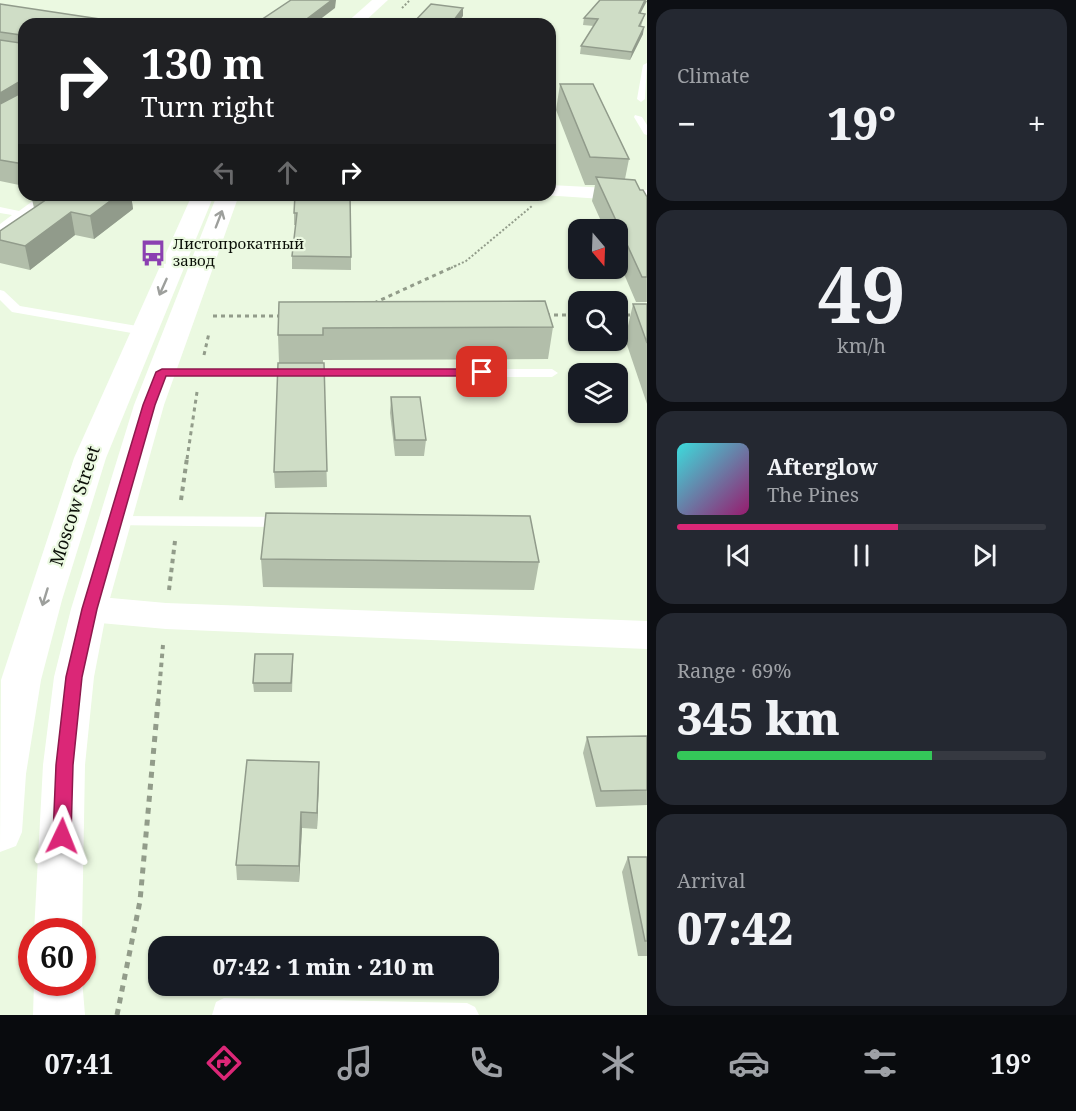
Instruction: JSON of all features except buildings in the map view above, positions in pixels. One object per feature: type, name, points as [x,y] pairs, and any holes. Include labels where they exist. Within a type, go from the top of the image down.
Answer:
[{"type":"main road","points":[[360,18],[381,0]]},
{"type":"main road","points":[[379,18],[399,0]]},
{"type":"main road","name":"Moscow Street","points":[[0,832],[5,774],[21,680],[90,458],[200,201]]},
{"type":"main road","points":[[59,918],[64,765],[74,677],[89,609],[149,405],[226,201]]},
{"type":"main road","points":[[58,996],[59,1015]]},
{"type":"street","points":[[556,197],[647,196]]},
{"type":"street","points":[[89,609],[166,616],[647,635]]},
{"type":"lane","points":[[641,99],[647,65]]},
{"type":"lane","points":[[638,117],[647,132]]},
{"type":"lane","points":[[0,229],[39,201]]},
{"type":"lane","points":[[0,210],[21,214]]},
{"type":"lane","points":[[0,293],[16,309],[143,331]]},
{"type":"lane","points":[[162,372],[552,372]]},
{"type":"lane","points":[[115,520],[295,523]]},
{"type":"lane","points":[[224,1015],[224,1010],[467,1014]]},
{"type":"path","points":[[366,307],[466,261],[492,242],[538,201]]},
{"type":"path","points":[[544,315],[568,315]]},
{"type":"path","points":[[628,315],[637,315]]},
{"type":"path","points":[[212,316],[290,316]]},
{"type":"place","name":"Листопрокатный завод","points":[[153,253]]},
{"type":"route","points":[[62,836],[64,765],[74,677],[89,609],[149,405],[162,372],[482,372]]}]
